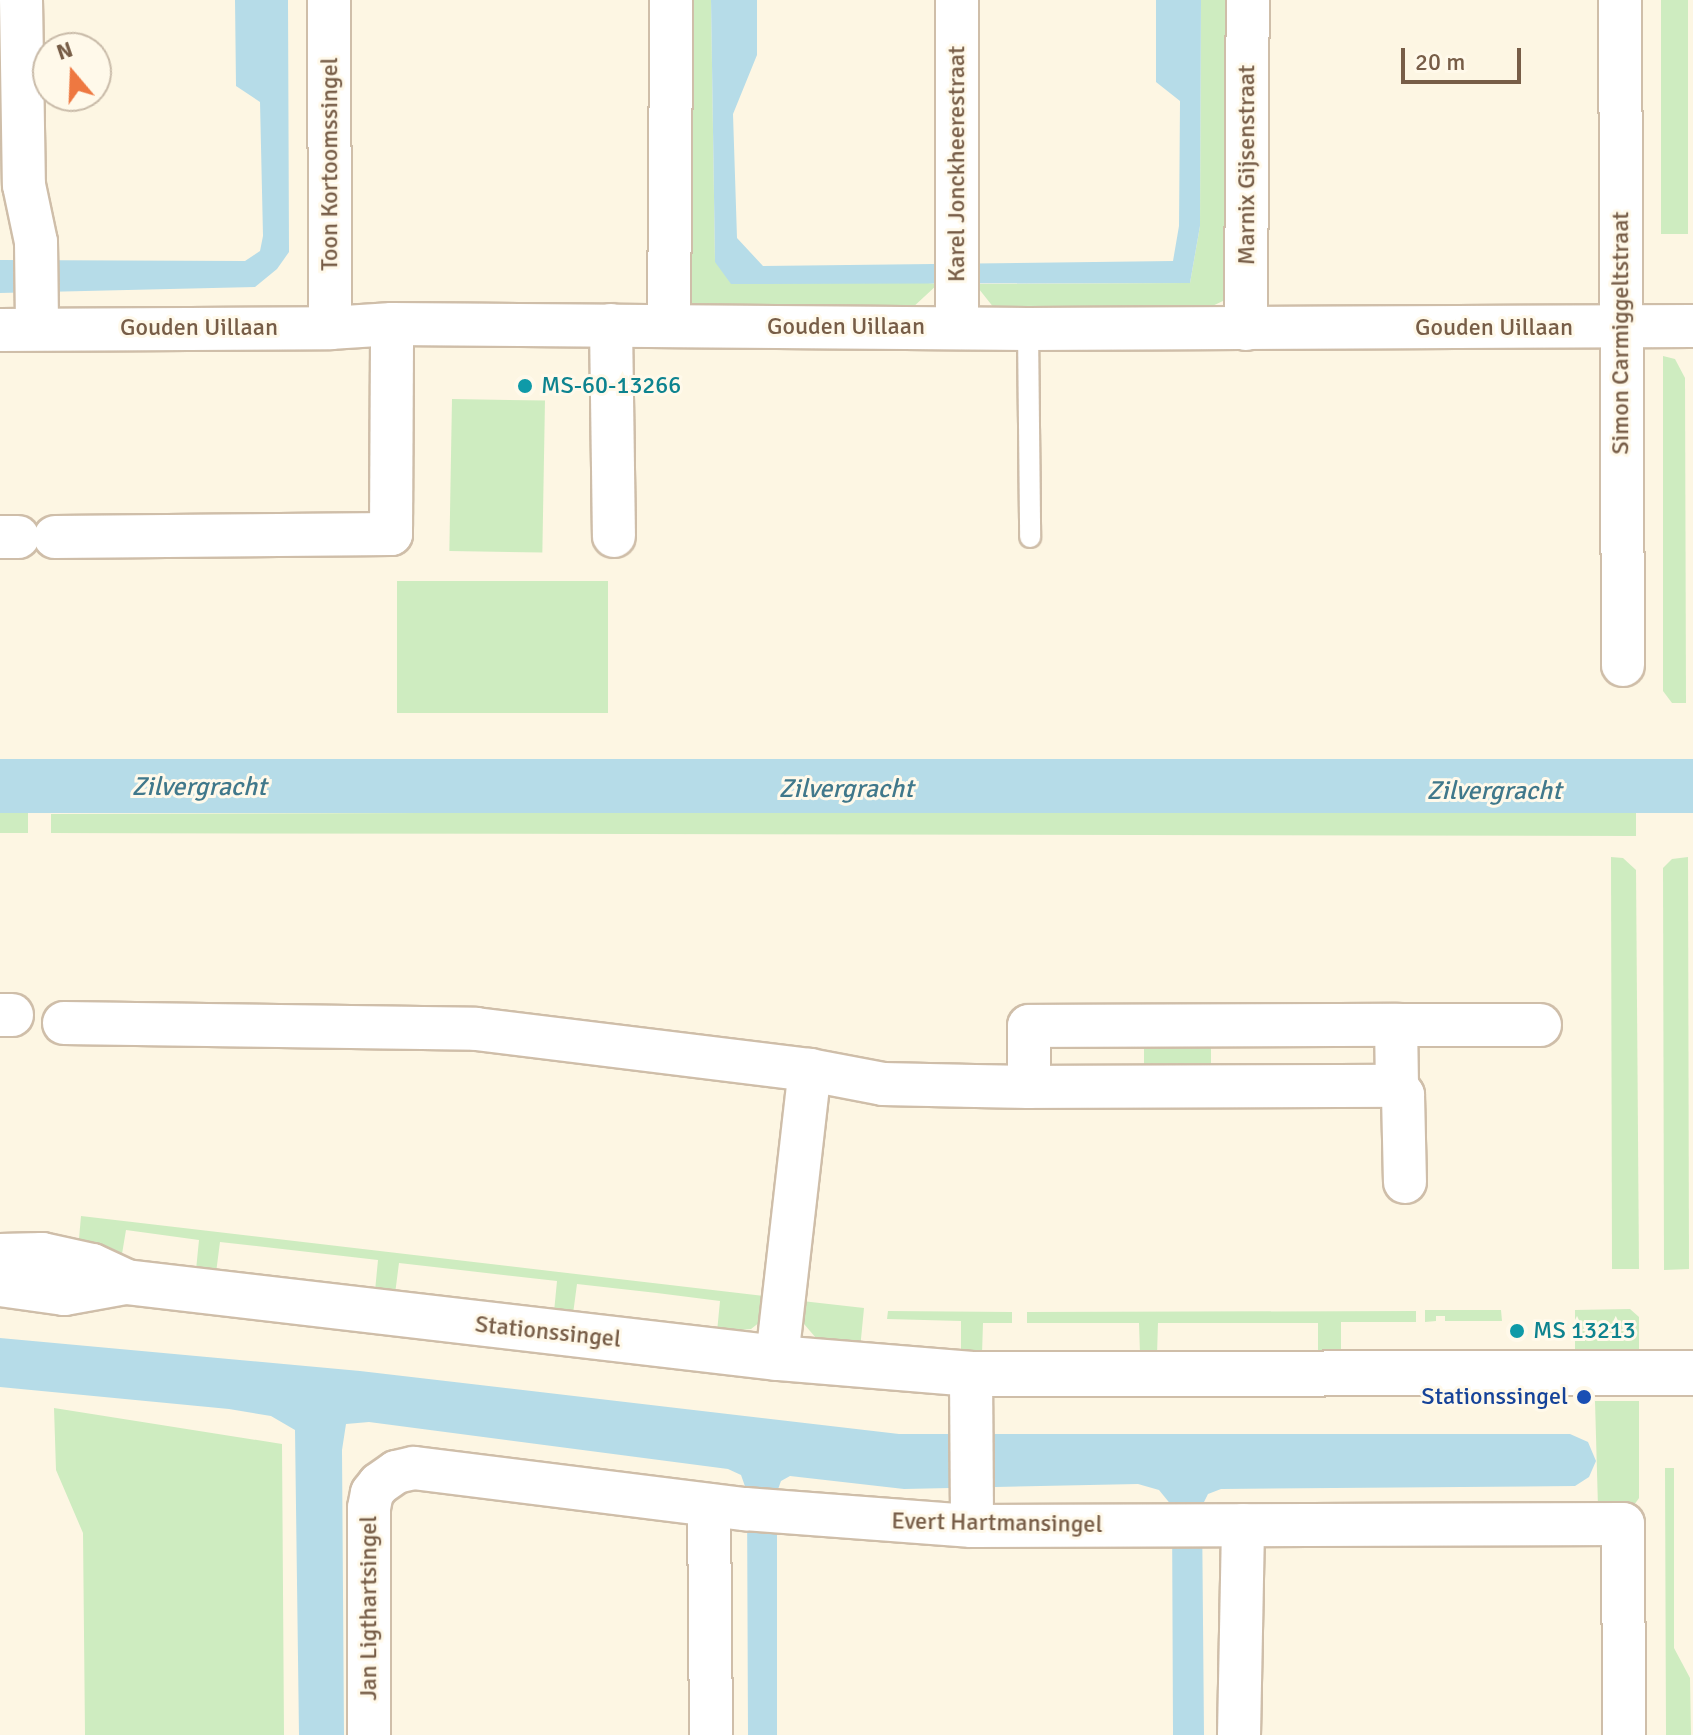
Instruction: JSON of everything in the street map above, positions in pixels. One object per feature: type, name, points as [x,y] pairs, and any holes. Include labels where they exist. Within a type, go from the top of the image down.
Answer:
[{"type":"street","points":[[21,0],[24,185],[36,242],[24,319]]},
{"type":"street","name":"Toon Kortoomssingel","points":[[329,0],[330,328]]},
{"type":"street","points":[[669,326],[671,0]]},
{"type":"street","name":"Karel Jonckheerestraat","points":[[957,0],[957,316]]},
{"type":"street","name":"Marnix Gijsenstraat","points":[[1246,329],[1248,0]]},
{"type":"street","name":"Simon Carmiggeltstraat","points":[[1620,0],[1623,665]]},
{"type":"street","name":"Gouden Uillaan","points":[[24,319],[330,328],[392,324],[669,326],[957,316],[1028,329],[1693,326]]},
{"type":"street","points":[[24,537],[391,534],[392,324]]},
{"type":"street","points":[[611,325],[614,536]]},
{"type":"street","points":[[64,1023],[476,1029],[810,1070],[883,1084],[1029,1087],[1397,1086]]},
{"type":"street","points":[[1396,1025],[1397,1086],[1403,1095],[1405,1182]]},
{"type":"street","points":[[1029,1087],[1029,1026],[1540,1025]]},
{"type":"street","points":[[777,1358],[810,1070]]},
{"type":"street","name":"Stationssingel","points":[[0,1256],[42,1255],[92,1266],[126,1282]]},
{"type":"street","name":"Stationssingel","points":[[0,1284],[64,1293],[126,1282],[777,1358],[971,1374],[1693,1373]]},
{"type":"street","points":[[971,1374],[972,1509]]},
{"type":"street","name":"Evert Hartmansingel","points":[[379,1484],[396,1472],[414,1468],[745,1509],[972,1509],[1205,1525],[1623,1524],[1624,1735]]},
{"type":"street","name":"Jan Ligthartsingel","points":[[369,1735],[369,1508],[372,1493],[379,1484]]},
{"type":"street","points":[[711,1735],[745,1509]]},
{"type":"street","points":[[1205,1525],[1239,1735]]},
{"type":"lane","points":[[1028,329],[1030,537]]},
{"type":"green space","points":[[682,0],[711,0],[715,262],[938,284],[911,309],[703,313],[688,301]]},
{"type":"green space","points":[[1201,0],[1234,0],[1233,283],[1225,300],[1204,310],[998,313],[975,284],[1190,283],[1200,226]]},
{"type":"green space","points":[[1661,0],[1688,0],[1688,234],[1661,234]]},
{"type":"green space","points":[[1663,356],[1675,359],[1685,378],[1686,703],[1672,703],[1663,691]]},
{"type":"green space","points":[[452,399],[545,401],[542,553],[449,551]]},
{"type":"green space","points":[[397,581],[608,581],[608,713],[397,713]]},
{"type":"green space","points":[[1636,811],[1636,836],[51,833],[51,814]]},
{"type":"green space","points":[[0,813],[28,813],[28,833],[0,833]]},
{"type":"green space","points":[[1611,857],[1623,858],[1636,870],[1639,1269],[1612,1269]]},
{"type":"green space","points":[[1688,857],[1689,1269],[1664,1270],[1663,868],[1672,859]]},
{"type":"green space","points":[[1144,1039],[1211,1039],[1211,1075],[1144,1075]]},
{"type":"green space","points":[[81,1216],[772,1297],[760,1322],[751,1329],[717,1332],[720,1301],[657,1293],[577,1284],[573,1314],[554,1312],[557,1281],[399,1263],[395,1294],[375,1291],[378,1260],[220,1242],[216,1273],[196,1270],[199,1240],[126,1230],[121,1260],[78,1250]]},
{"type":"green space","points":[[802,1301],[864,1308],[860,1349],[816,1338],[804,1324]]},
{"type":"green space","points":[[1630,1309],[1639,1317],[1639,1353],[1575,1353],[1575,1310]]},
{"type":"green space","points":[[1425,1310],[1501,1310],[1502,1321],[1445,1321],[1445,1316],[1436,1316],[1436,1321],[1425,1322]]},
{"type":"green space","points":[[888,1311],[1012,1312],[1012,1323],[983,1323],[982,1354],[961,1353],[961,1321],[887,1319]]},
{"type":"green space","points":[[1416,1311],[1416,1322],[1341,1322],[1341,1354],[1318,1355],[1318,1323],[1158,1323],[1157,1355],[1140,1354],[1139,1323],[1027,1323],[1027,1312]]},
{"type":"green space","points":[[1595,1401],[1639,1401],[1639,1498],[1632,1508],[1598,1507]]},
{"type":"green space","points":[[54,1408],[282,1444],[284,1735],[85,1735],[83,1533],[56,1470]]},
{"type":"green space","points":[[1665,1468],[1674,1468],[1674,1648],[1690,1678],[1691,1735],[1666,1735]]},
{"type":"water","points":[[235,0],[288,0],[289,252],[277,269],[255,287],[0,293],[0,260],[245,261],[260,251],[263,236],[260,102],[236,86]]},
{"type":"water","points":[[711,0],[757,0],[757,55],[733,114],[737,238],[763,266],[1173,261],[1179,226],[1180,101],[1156,82],[1156,0],[1201,0],[1200,226],[1190,283],[731,284],[715,262]]},
{"type":"water","name":"Zilvergracht","points":[[0,759],[1693,759],[1693,813],[0,813]]},
{"type":"water","points":[[0,1338],[360,1371],[899,1434],[1570,1434],[1588,1442],[1596,1461],[1589,1477],[1575,1486],[1221,1489],[1208,1494],[1202,1506],[1204,1735],[1173,1735],[1172,1506],[1159,1490],[1138,1484],[904,1489],[790,1476],[781,1481],[777,1492],[777,1735],[748,1735],[747,1492],[741,1475],[728,1469],[369,1422],[346,1424],[342,1450],[344,1735],[299,1735],[295,1430],[271,1416],[229,1409],[0,1387]]},
{"type":"place","name":"MS-60-13266","points":[[525,386]]},
{"type":"place","name":"MS 13213","points":[[1517,1331]]},
{"type":"place","name":"Stationssingel","points":[[1584,1397]]}]
